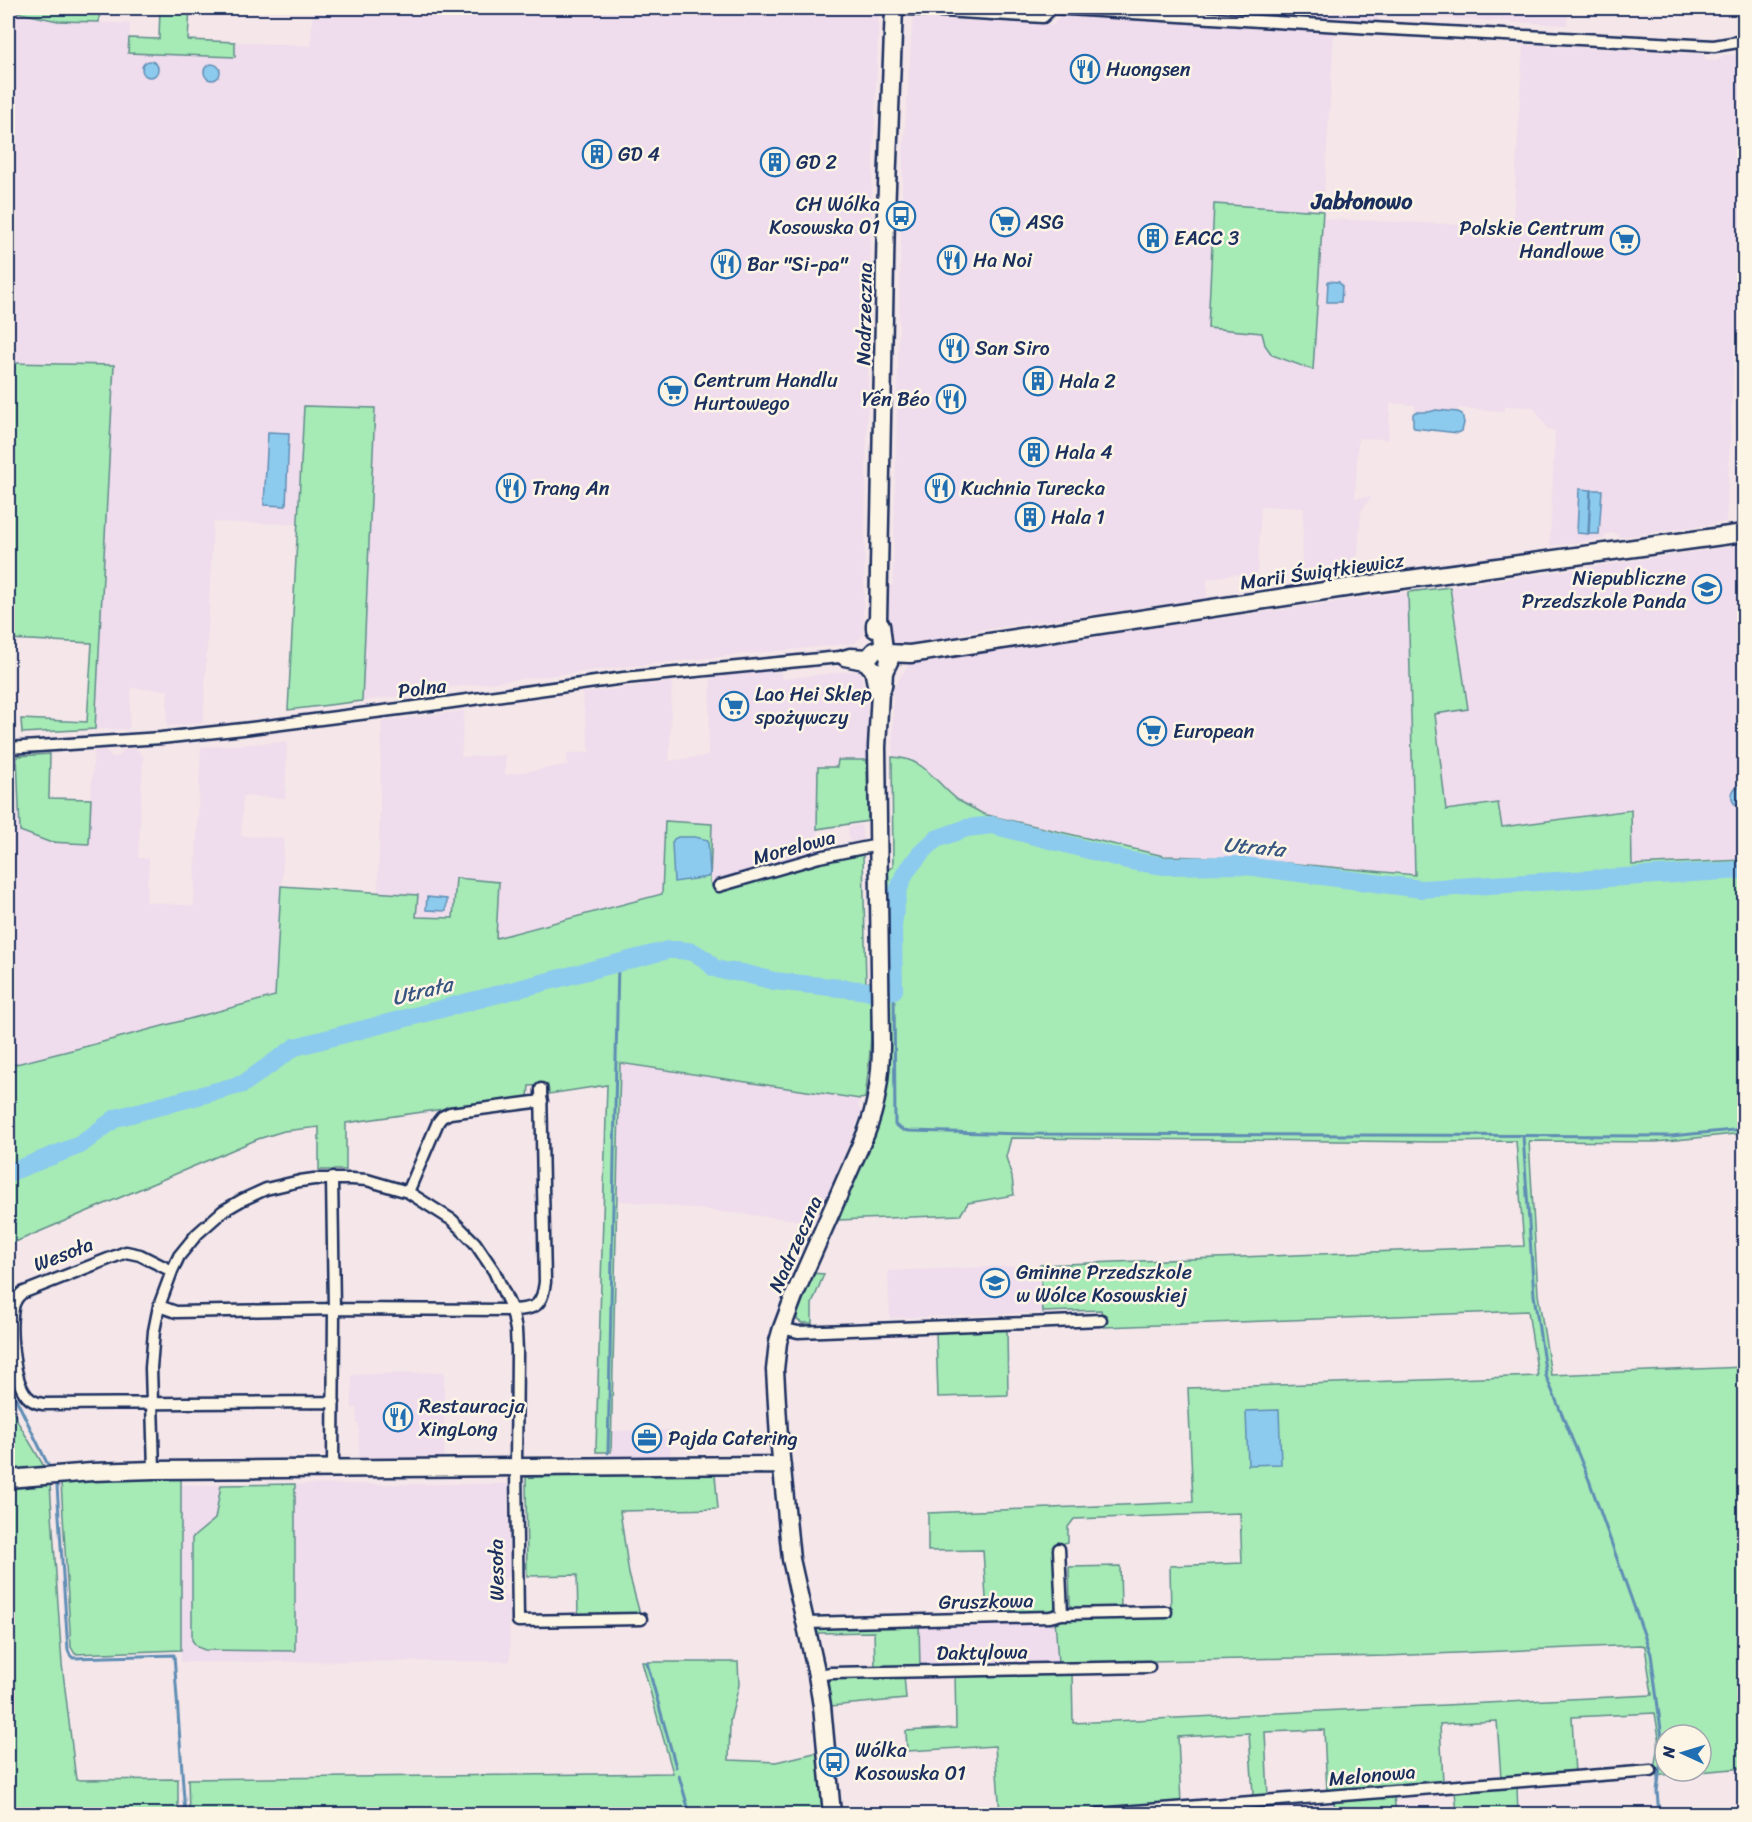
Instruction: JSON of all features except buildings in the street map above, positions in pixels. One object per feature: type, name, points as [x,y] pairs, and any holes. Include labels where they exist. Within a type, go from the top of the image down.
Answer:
[{"type":"street","points":[[894,8],[1043,17],[1052,8],[1714,46],[1744,40]]},
{"type":"street","name":"Nadrzeczna","points":[[832,1815],[822,1706],[791,1559],[775,1370],[782,1328],[866,1133],[877,1098],[881,1066],[877,747],[880,692],[877,688],[879,659],[875,624],[878,621],[886,213],[894,8]]},
{"type":"street","name":"Marii Świątkiewicz","points":[[879,659],[902,659],[906,654],[1351,587],[1744,533]]},
{"type":"street","name":"Polna","points":[[8,748],[138,740],[231,730],[438,705],[624,678],[840,657],[850,654],[879,659]]},
{"type":"street","name":"Morelowa","points":[[719,886],[819,857],[878,845]]},
{"type":"street","points":[[159,1306],[176,1312],[527,1310],[539,1303],[545,1282],[542,1095],[450,1113],[442,1117],[434,1129],[408,1192]]},
{"type":"street","points":[[332,1178],[333,1468]]},
{"type":"street","name":"Wesoła","points":[[154,1470],[151,1349],[159,1306],[172,1272],[179,1256],[197,1234],[223,1212],[242,1200],[278,1186],[332,1178],[367,1180],[408,1192],[452,1220],[475,1243],[494,1271],[512,1310],[517,1351],[518,1621],[642,1619]]},
{"type":"street","name":"Wesoła","points":[[172,1272],[140,1254],[126,1252],[22,1293],[15,1300],[13,1307],[13,1352],[15,1367],[24,1392],[36,1403],[43,1404],[334,1402]]},
{"type":"street","points":[[782,1328],[798,1332],[1101,1320]]},
{"type":"street","points":[[8,1479],[154,1470],[782,1465]]},
{"type":"street","points":[[1059,1549],[1062,1614]]},
{"type":"street","name":"Gruszkowa","points":[[806,1623],[1166,1612]]},
{"type":"street","name":"Daktylowa","points":[[817,1675],[1149,1667]]},
{"type":"street","name":"Melonowa","points":[[1097,1815],[1651,1771]]},
{"type":"street","points":[[1261,1802],[1261,1815]]},
{"type":"shaded area","points":[[313,8],[879,8],[871,212],[863,635],[855,643],[621,667],[436,689],[362,701],[375,408],[304,406],[297,524],[213,522],[203,723],[167,726],[168,690],[131,688],[129,729],[95,729],[114,365],[8,363],[8,10],[58,21],[130,24],[128,52],[234,57],[235,42],[311,46]]},
{"type":"shaded area","points":[[1096,8],[1568,8],[1567,25],[1378,14],[1377,24]]},
{"type":"shaded area","points":[[1061,15],[1334,32],[1323,211],[1214,205],[1208,328],[1262,333],[1265,345],[1313,370],[1323,219],[1513,227],[1523,45],[1703,54],[1707,61],[1718,61],[1723,55],[1744,55],[1744,140],[1726,522],[1620,537],[1611,533],[1606,534],[1602,539],[1550,546],[1555,431],[1547,428],[1534,407],[1505,406],[1504,411],[1458,408],[1458,412],[1436,410],[1415,412],[1415,405],[1390,403],[1388,439],[1358,438],[1355,498],[1371,497],[1361,511],[1356,575],[1344,577],[1342,582],[1301,586],[1304,508],[1261,506],[1257,577],[1234,574],[1207,579],[1207,598],[960,633],[960,637],[896,647],[890,643],[888,586],[893,585],[903,160],[913,18],[1053,25]]},
{"type":"shaded area","points":[[1744,545],[1744,860],[1632,865],[1631,810],[1501,827],[1498,803],[1446,810],[1435,714],[1468,709],[1450,587]]},
{"type":"shaded area","name":"European","points":[[1408,592],[1415,875],[1234,858],[1164,856],[983,814],[893,868],[893,689],[909,664]]},
{"type":"shaded area","points":[[774,670],[781,673],[781,679],[783,679],[861,670],[862,682],[867,682],[867,760],[838,760],[837,767],[818,767],[818,854],[710,882],[712,825],[663,886],[662,894],[496,938],[499,882],[454,918],[416,917],[378,893],[382,721],[464,711],[461,757],[505,755],[505,775],[568,765],[567,754],[590,752],[582,693],[672,682],[669,761],[708,756],[711,677]]},
{"type":"shaded area","points":[[287,742],[285,798],[243,796],[241,836],[284,838],[276,996],[8,1066],[8,756],[17,756],[20,831],[88,844],[94,751],[105,750],[111,757],[119,757],[125,749],[136,749],[143,756],[138,858],[149,859],[146,902],[194,906],[201,747]]},
{"type":"shaded area","points":[[861,825],[863,840],[850,842],[848,827]]},
{"type":"shaded area","points":[[620,1062],[860,1099],[858,1107],[862,1112],[825,1200],[819,1200],[816,1206],[815,1209],[819,1215],[816,1222],[617,1200]]},
{"type":"shaded area","name":"Gminne Przedszkole w Wólce Kosowskiej","points":[[1101,1263],[1101,1310],[890,1318],[888,1271]]},
{"type":"shaded area","points":[[444,1372],[444,1460],[359,1459],[359,1424],[357,1423],[357,1408],[352,1408],[352,1375]]},
{"type":"shaded area","points":[[671,1430],[670,1459],[611,1458],[612,1431]]},
{"type":"shaded area","points":[[508,1484],[509,1574],[503,1582],[503,1594],[509,1599],[510,1661],[181,1662],[181,1485]]},
{"type":"shaded area","points":[[1052,1621],[1056,1625],[1058,1663],[920,1667],[919,1624]]},
{"type":"green space","points":[[8,8],[100,8],[99,22],[58,21],[11,11]]},
{"type":"green space","points":[[160,8],[190,8],[188,40],[235,42],[235,57],[128,53],[129,38],[159,39]]},
{"type":"green space","points":[[1214,204],[1323,211],[1313,370],[1272,355],[1265,345],[1262,333],[1208,328]]},
{"type":"green space","points":[[8,363],[114,365],[95,729],[22,733],[21,719],[87,722],[92,643],[8,639]]},
{"type":"green space","points":[[304,406],[375,408],[362,701],[288,710]]},
{"type":"green space","points":[[1450,587],[1468,709],[1435,714],[1446,810],[1498,803],[1502,827],[1631,810],[1632,865],[1744,860],[1744,1133],[1656,1142],[1529,1141],[1538,1294],[1551,1375],[1744,1367],[1744,1768],[1713,1771],[1713,1723],[1657,1723],[1655,1713],[1572,1717],[1575,1774],[1501,1778],[1497,1721],[1440,1724],[1443,1783],[1327,1792],[1324,1730],[1265,1732],[1268,1797],[1249,1798],[1253,1794],[1249,1733],[1178,1737],[1181,1804],[1050,1814],[1000,1814],[995,1746],[907,1751],[906,1731],[956,1728],[955,1674],[1072,1672],[1073,1723],[1652,1695],[1645,1646],[1640,1645],[1387,1656],[1058,1663],[1055,1618],[1171,1616],[1170,1566],[1242,1563],[1240,1513],[1074,1519],[1068,1527],[1068,1542],[1055,1546],[1055,1608],[1052,1612],[987,1614],[983,1550],[928,1551],[928,1513],[1193,1502],[1188,1388],[1538,1376],[1528,1311],[1104,1327],[1101,1310],[1043,1312],[1040,1265],[1524,1246],[1516,1141],[1011,1138],[1006,1157],[1014,1195],[968,1203],[960,1215],[839,1220],[871,1133],[886,870],[893,867],[892,757],[904,758],[921,766],[958,800],[983,814],[1164,856],[1234,858],[1415,875],[1408,592]]},
{"type":"green space","points":[[50,754],[49,798],[91,799],[89,844],[49,842],[20,831],[17,756]]},
{"type":"green space","points":[[838,760],[867,760],[868,821],[817,829],[818,767],[837,767]]},
{"type":"green space","points":[[665,821],[712,824],[710,882],[715,891],[818,863],[863,855],[866,983],[873,981],[870,1054],[865,1098],[860,1099],[620,1063],[611,1452],[596,1452],[607,1085],[549,1094],[548,1085],[529,1086],[528,1097],[346,1123],[346,1170],[319,1170],[319,1127],[284,1131],[258,1139],[8,1245],[8,1066],[275,996],[281,886],[418,895],[416,917],[453,918],[456,878],[499,882],[496,938],[662,894]]},
{"type":"green space","points":[[810,1273],[824,1274],[812,1304],[812,1323],[802,1323],[797,1320],[804,1297],[800,1295]]},
{"type":"green space","points":[[1007,1329],[1008,1395],[938,1397],[936,1333]]},
{"type":"green space","points":[[8,1397],[19,1424],[45,1468],[8,1472]]},
{"type":"green space","points":[[715,1475],[718,1509],[620,1511],[629,1574],[640,1614],[578,1615],[577,1575],[527,1576],[526,1477]]},
{"type":"green space","points":[[181,1477],[181,1650],[75,1654],[71,1647],[61,1483],[111,1478]]},
{"type":"green space","points":[[50,1484],[62,1664],[76,1780],[178,1779],[178,1814],[8,1814],[8,1488]]},
{"type":"green space","points":[[295,1484],[295,1651],[205,1650],[197,1647],[192,1640],[192,1538],[215,1519],[221,1485]]},
{"type":"green space","points":[[1120,1566],[1121,1608],[1075,1609],[1070,1605],[1069,1567]]},
{"type":"green space","points":[[919,1624],[920,1667],[875,1668],[874,1632],[818,1633],[814,1627]]},
{"type":"green space","points":[[642,1662],[738,1662],[739,1685],[730,1721],[729,1760],[776,1762],[819,1752],[823,1814],[189,1814],[188,1779],[673,1773]]},
{"type":"green space","points":[[904,1675],[906,1699],[831,1706],[828,1683],[832,1678]]},
{"type":"green space","points":[[1517,1786],[1518,1814],[1457,1814],[1455,1791]]},
{"type":"green space","points":[[1394,1796],[1396,1814],[1335,1814],[1334,1801]]},
{"type":"water","points":[[150,61],[158,69],[150,77],[142,69]]},
{"type":"water","points":[[212,64],[220,72],[212,80],[204,72]]},
{"type":"water","points":[[1328,281],[1339,282],[1342,287],[1341,302],[1327,302]]},
{"type":"water","points":[[1436,410],[1462,414],[1464,423],[1462,431],[1458,433],[1414,428],[1413,414],[1415,412]]},
{"type":"water","points":[[268,432],[289,433],[286,506],[264,505]]},
{"type":"water","points":[[1579,489],[1590,490],[1588,534],[1577,533]]},
{"type":"water","points":[[1591,490],[1602,490],[1599,534],[1589,534]]},
{"type":"water","points":[[1744,787],[1744,806],[1734,804],[1733,791],[1735,788]]},
{"type":"water","points":[[678,837],[708,840],[710,874],[708,877],[674,882],[672,843]]},
{"type":"water","points":[[427,897],[447,899],[446,911],[426,910]]},
{"type":"water","points":[[1279,1410],[1281,1464],[1248,1465],[1246,1411]]},
{"type":"waterway","name":"Utrata","points":[[888,991],[894,990],[893,926],[898,891],[905,873],[936,839],[967,828],[992,825],[1131,861],[1165,866],[1237,865],[1421,889],[1744,870]]},
{"type":"waterway","name":"Utrata","points":[[8,1173],[80,1145],[116,1118],[243,1084],[295,1047],[668,950],[693,952],[714,968],[724,971],[774,981],[868,991]]},
{"type":"waterway","points":[[608,1453],[618,962]]},
{"type":"waterway","points":[[894,990],[895,1125],[903,1130],[1027,1134],[1671,1136],[1744,1129]]},
{"type":"waterway","points":[[1523,1136],[1534,1295],[1546,1376],[1589,1480],[1651,1654],[1663,1745],[1657,1791],[1659,1814]]},
{"type":"waterway","points":[[8,1382],[48,1465]]},
{"type":"waterway","points":[[57,1486],[68,1650],[73,1658],[174,1655],[185,1814]]},
{"type":"waterway","points":[[647,1663],[676,1767]]},
{"type":"waterway","points":[[679,1776],[690,1814]]},
{"type":"place","name":"Huongsen","points":[[1085,69]]},
{"type":"place","name":"GD 4","points":[[597,154]]},
{"type":"place","name":"GD 2","points":[[775,162]]},
{"type":"place","name":"CH Wólka Kosowska 01","points":[[901,216]]},
{"type":"place","name":"ASG","points":[[1005,222]]},
{"type":"place","name":"EACC 3","points":[[1153,238]]},
{"type":"place","name":"Polskie Centrum Handlowe","points":[[1625,240]]},
{"type":"place","name":"Ha Noi","points":[[952,260]]},
{"type":"place","name":"Bar \"Si-pa\"","points":[[726,264]]},
{"type":"place","name":"San Siro","points":[[954,348]]},
{"type":"place","name":"Hala 2","points":[[1038,381]]},
{"type":"place","name":"Centrum Handlu Hurtowego","points":[[673,391]]},
{"type":"place","name":"Yến Béo","points":[[951,399]]},
{"type":"place","name":"Hala 4","points":[[1034,452]]},
{"type":"place","name":"Trang An","points":[[511,488]]},
{"type":"place","name":"Kuchnia Turecka","points":[[940,488]]},
{"type":"place","name":"Hala 1","points":[[1030,517]]},
{"type":"place","name":"Niepubliczne Przedszkole Panda","points":[[1707,589]]},
{"type":"place","name":"Lao Hei Sklep spożywczy","points":[[734,706]]},
{"type":"place","name":"European","points":[[1152,731]]},
{"type":"place","name":"Gminne Przedszkole w Wólce Kosowskiej","points":[[995,1283]]},
{"type":"place","name":"Restauracja XingLong","points":[[398,1417]]},
{"type":"place","name":"Pajda Catering","points":[[647,1438]]},
{"type":"place","name":"Wólka Kosowska 01","points":[[834,1762]]},
{"type":"district","name":"Jabłonowo","points":[[1362,201]]}]
